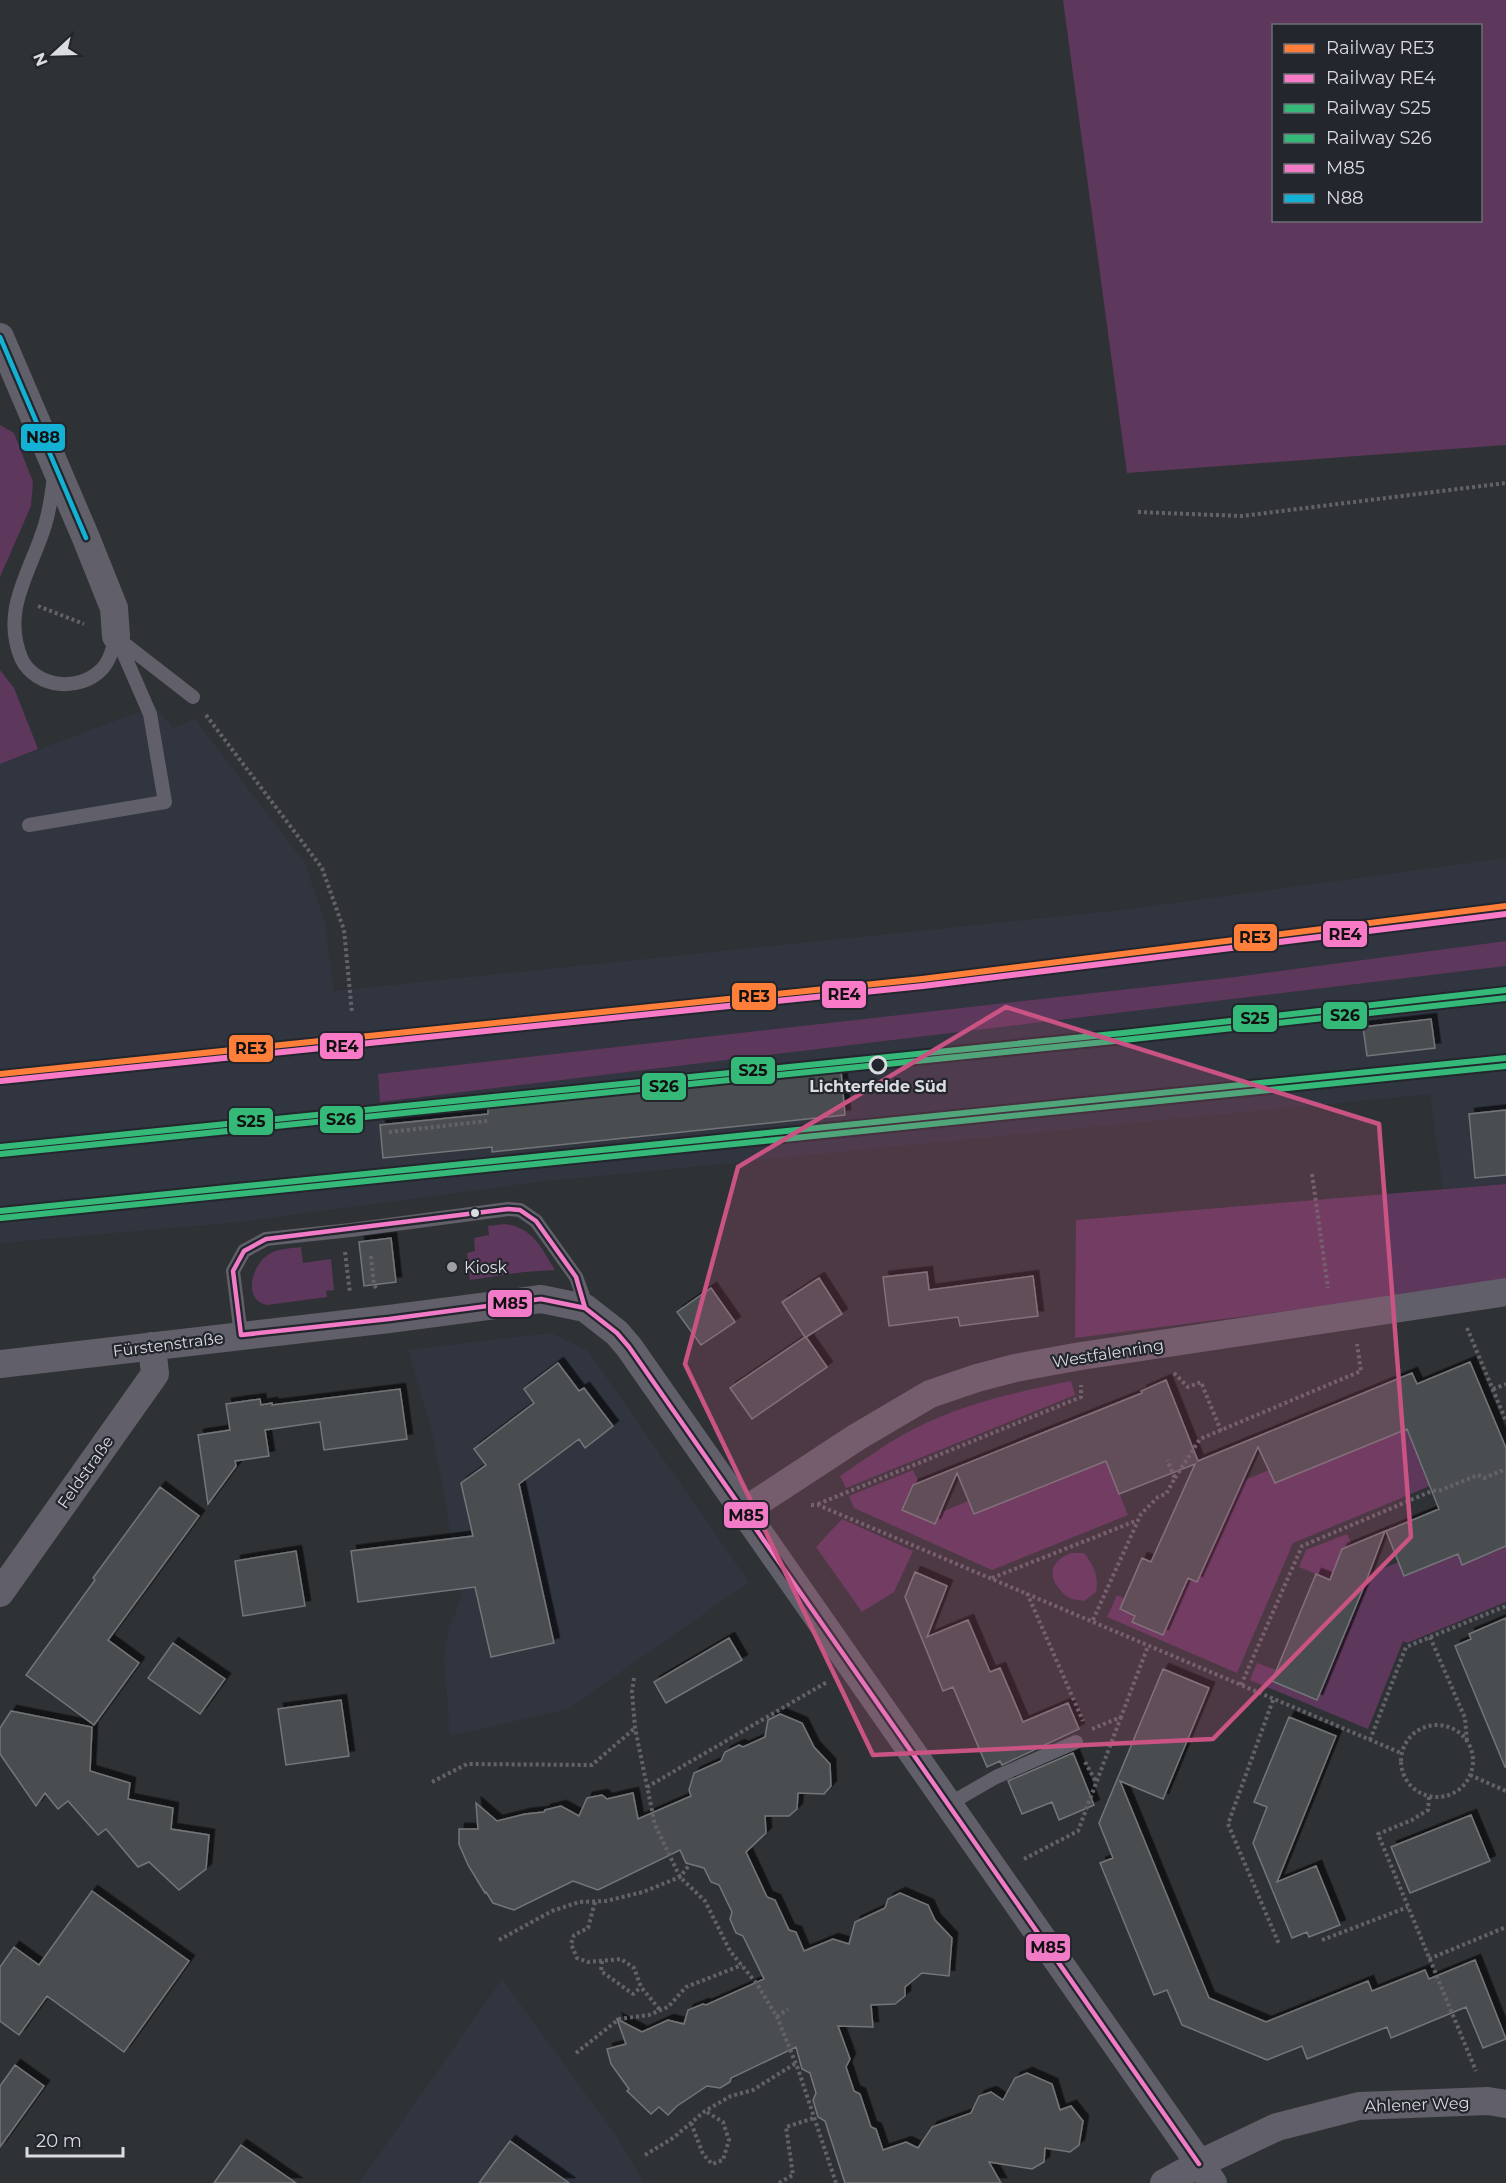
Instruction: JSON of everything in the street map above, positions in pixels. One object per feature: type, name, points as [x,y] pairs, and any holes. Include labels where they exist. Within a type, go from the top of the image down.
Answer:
[{"type":"street","points":[[0,338],[114,608],[116,636]]},
{"type":"street","name":"Westfalenring","points":[[744,1511],[856,1437],[930,1394],[977,1378],[1015,1368],[1082,1356],[1506,1292]]},
{"type":"street","name":"Fürstenstraße","points":[[0,1364],[541,1299],[584,1302]]},
{"type":"street","points":[[584,1302],[629,1347],[1206,2173]]},
{"type":"street","name":"Feldstraße","points":[[0,1593],[154,1374],[152,1346]]},
{"type":"street","name":"Ahlener Weg","points":[[1164,2183],[1206,2173],[1277,2127],[1359,2106],[1497,2102]]},
{"type":"lane","points":[[55,465],[45,527],[16,597],[12,614],[14,640],[23,662],[46,682],[59,685],[87,679],[102,669],[112,654],[116,636]]},
{"type":"lane","points":[[116,636],[193,697]]},
{"type":"lane","points":[[29,825],[165,802],[150,714],[116,636]]},
{"type":"lane","points":[[241,1335],[233,1271],[244,1251],[266,1239],[508,1209],[520,1210],[536,1221],[576,1277],[584,1302]]},
{"type":"lane","points":[[949,1804],[996,1777],[1076,1742]]},
{"type":"path","points":[[1138,512],[1242,516],[1506,483]]},
{"type":"path","points":[[16,597],[116,636]]},
{"type":"path","points":[[193,697],[322,868],[344,930],[352,1013]]},
{"type":"path","points":[[389,1132],[487,1121]]},
{"type":"path","points":[[1093,1620],[1141,1514],[1158,1497],[1166,1494],[1200,1439],[1361,1371],[1343,1317],[1312,1174]]},
{"type":"path","points":[[342,1231],[350,1297]]},
{"type":"path","points":[[370,1256],[374,1285],[380,1294]]},
{"type":"path","points":[[1456,1299],[1506,1422]]},
{"type":"path","points":[[1165,1344],[1164,1363],[1188,1387],[1201,1382],[1221,1431]]},
{"type":"path","points":[[807,1506],[818,1505],[1081,1397],[1082,1356]]},
{"type":"path","points":[[1493,1389],[1506,1383]]},
{"type":"path","points":[[1167,1460],[1175,1478]]},
{"type":"path","points":[[1476,1468],[1478,1475],[1484,1478],[1506,1469]]},
{"type":"path","points":[[1241,1685],[1302,1546],[1416,1497],[1478,1475]]},
{"type":"path","points":[[818,1505],[1093,1620],[1273,1700],[1401,1753]]},
{"type":"path","points":[[991,1579],[1139,1520]]},
{"type":"path","points":[[1027,1592],[1088,1731],[1121,1717]]},
{"type":"path","points":[[1370,1740],[1406,1647],[1506,1606]]},
{"type":"path","points":[[1430,1637],[1465,1718],[1467,1742],[1473,1758],[1470,1775],[1461,1789],[1445,1797],[1429,1797],[1416,1791],[1406,1780],[1401,1767],[1401,1753],[1409,1737],[1423,1728],[1440,1725],[1456,1730],[1467,1742]]},
{"type":"path","points":[[996,1873],[1078,1831],[1148,1646]]},
{"type":"path","points":[[634,1678],[632,1691],[635,1728],[655,1825],[680,1877],[705,1901],[730,1951],[757,1984],[777,2017],[838,2183]]},
{"type":"path","points":[[647,1787],[828,1681]]},
{"type":"path","points":[[1273,1700],[1228,1824],[1278,1944]]},
{"type":"path","points":[[432,1782],[466,1764],[592,1765],[635,1728]]},
{"type":"path","points":[[1470,1775],[1506,1791]]},
{"type":"path","points":[[1429,1797],[1428,1810],[1412,1820],[1378,1834],[1429,1959],[1497,2102]]},
{"type":"path","points":[[499,1940],[552,1911],[579,1902],[596,1902],[643,1892],[680,1877],[690,1864]]},
{"type":"path","points":[[596,1902],[588,1928],[574,1935],[571,1944],[577,1958],[588,1962],[621,1959],[634,1968],[642,1987],[660,2010]]},
{"type":"path","points":[[1322,1940],[1408,1907]]},
{"type":"path","points":[[1429,1959],[1506,1927]]},
{"type":"path","points":[[602,1961],[601,1971],[633,1994],[642,1987]]},
{"type":"path","points":[[576,2053],[619,2019],[649,2015],[668,2007],[686,1987],[742,1965]]},
{"type":"path","points":[[777,2017],[788,2010]]},
{"type":"path","points":[[645,2155],[673,2139],[705,2111],[731,2096],[753,2090],[796,2064]]},
{"type":"path","points":[[691,2123],[703,2154],[712,2164],[723,2160],[729,2140],[723,2122],[705,2111]]},
{"type":"path","points":[[779,2183],[793,2175],[786,2127],[815,2117]]},
{"type":"highlighted area","points":[[1006,1007],[1379,1124],[1411,1537],[1213,1739],[873,1755],[685,1364],[738,1167]]},
{"type":"shaded area","points":[[1063,0],[1506,0],[1506,445],[1127,473]]},
{"type":"shaded area","points":[[0,425],[14,433],[33,482],[31,506],[0,577]]},
{"type":"shaded area","points":[[0,670],[14,688],[38,749],[0,764]]},
{"type":"shaded area","points":[[155,706],[173,728],[195,719],[304,862],[325,922],[334,991],[1123,910],[1506,858],[1506,941],[1235,977],[378,1074],[380,1102],[1506,966],[1506,1184],[1443,1189],[1430,1094],[537,1182],[240,1222],[0,1243],[0,764]]},
{"type":"shaded area","points":[[1506,941],[1506,966],[380,1102],[378,1074],[1235,977]]},
{"type":"shaded area","points":[[1506,1184],[1506,1283],[1075,1338],[1076,1220]]},
{"type":"shaded area","points":[[505,1224],[523,1230],[536,1240],[555,1270],[470,1280],[467,1253],[475,1251],[474,1238],[489,1235],[488,1226]]},
{"type":"shaded area","points":[[301,1247],[303,1263],[331,1259],[334,1290],[326,1291],[327,1297],[267,1305],[259,1302],[254,1296],[252,1282],[262,1260],[275,1251]]},
{"type":"shaded area","points":[[551,1333],[588,1351],[749,1582],[568,1709],[450,1736],[444,1655],[449,1629],[461,1598],[446,1503],[430,1423],[408,1350]]},
{"type":"shaded area","points":[[1071,1381],[1075,1395],[846,1488],[840,1476],[876,1451],[914,1429],[952,1412],[991,1399]]},
{"type":"shaded area","points":[[1407,1429],[1430,1486],[1293,1543],[1237,1673],[1107,1617],[1117,1595],[1125,1599],[1120,1609],[1135,1616],[1132,1622],[1163,1635],[1188,1578],[1197,1582],[1233,1503],[1240,1482],[1269,1470],[1275,1483]]},
{"type":"shaded area","points":[[1106,1461],[1128,1515],[992,1570],[854,1508],[849,1496],[913,1470],[919,1483],[913,1485],[902,1510],[939,1513],[968,1501],[974,1514]]},
{"type":"shaded area","points":[[842,1519],[913,1551],[894,1592],[862,1612],[816,1547]]},
{"type":"shaded area","points":[[1347,1534],[1352,1545],[1342,1549],[1333,1572],[1365,1585],[1369,1574],[1399,1562],[1405,1576],[1458,1554],[1462,1565],[1506,1546],[1506,1602],[1407,1643],[1403,1641],[1368,1729],[1250,1680],[1257,1663],[1276,1670],[1272,1681],[1318,1699],[1361,1593],[1299,1567],[1306,1550]]},
{"type":"shaded area","points":[[1071,1553],[1084,1553],[1096,1576],[1096,1592],[1084,1601],[1067,1596],[1059,1589],[1053,1577],[1054,1566]]},
{"type":"shaded area","points":[[502,1979],[617,2137],[644,2183],[359,2183]]},
{"type":"building","points":[[1431,1019],[1435,1048],[1367,1056],[1363,1027]]},
{"type":"building","points":[[841,1071],[845,1115],[492,1152],[492,1147],[383,1158],[380,1125],[488,1114],[488,1107]]},
{"type":"building","points":[[1506,1110],[1506,1175],[1475,1178],[1469,1114]]},
{"type":"building","points":[[391,1238],[396,1282],[364,1286],[359,1242]]},
{"type":"building","points":[[927,1272],[929,1290],[1033,1276],[1038,1316],[960,1326],[958,1317],[889,1326],[883,1277]]},
{"type":"building","points":[[819,1278],[842,1314],[806,1337],[827,1367],[752,1419],[730,1388],[805,1337],[782,1302]]},
{"type":"building","points":[[711,1288],[735,1322],[701,1345],[677,1312]]},
{"type":"building","points":[[1470,1362],[1506,1448],[1506,1546],[1462,1565],[1458,1554],[1404,1576],[1386,1531],[1439,1509],[1407,1429],[1275,1483],[1258,1447],[1197,1582],[1188,1578],[1163,1635],[1132,1622],[1135,1616],[1120,1609],[1142,1558],[1151,1562],[1195,1464],[1119,1494],[1106,1461],[974,1514],[957,1473],[935,1524],[902,1510],[913,1485],[1142,1393],[1141,1391],[1166,1380],[1198,1461],[1412,1373],[1417,1384]]},
{"type":"building","points":[[558,1363],[579,1391],[584,1388],[613,1426],[585,1448],[579,1439],[519,1484],[554,1643],[491,1657],[475,1587],[358,1602],[351,1551],[473,1536],[461,1483],[486,1465],[474,1449],[534,1403],[524,1389]]},
{"type":"building","points":[[400,1389],[407,1439],[324,1450],[320,1422],[265,1430],[269,1456],[235,1461],[236,1466],[208,1504],[198,1435],[230,1430],[226,1404],[260,1399],[261,1405],[272,1403],[272,1405]]},
{"type":"building","points":[[160,1487],[199,1516],[108,1640],[139,1663],[94,1725],[26,1675]]},
{"type":"building","points":[[1385,1531],[1317,1700],[1272,1681],[1316,1574],[1330,1580],[1342,1549]]},
{"type":"building","points":[[296,1551],[305,1606],[243,1616],[235,1561]]},
{"type":"building","points":[[915,1572],[947,1586],[927,1637],[968,1620],[990,1672],[1000,1668],[1023,1722],[1068,1703],[1079,1729],[1002,1765],[1000,1761],[987,1767],[953,1687],[943,1691],[905,1597]]},
{"type":"building","points":[[1506,1618],[1505,1767],[1455,1646],[1471,1639],[1469,1634]]},
{"type":"building","points":[[729,1638],[742,1660],[666,1703],[654,1682]]},
{"type":"building","points":[[173,1643],[225,1679],[200,1714],[148,1678]]},
{"type":"building","points":[[1163,1669],[1209,1688],[1163,1799],[1120,1781],[1209,1998],[1266,2022],[1368,1981],[1372,1991],[1425,1970],[1429,1979],[1475,1960],[1506,2039],[1483,2048],[1466,2007],[1391,2038],[1387,2027],[1307,2059],[1302,2046],[1267,2060],[1182,2025],[1167,1990],[1154,1995],[1100,1863],[1113,1858],[1099,1823]]},
{"type":"building","points":[[341,1700],[349,1756],[286,1765],[278,1709]]},
{"type":"building","points":[[11,1711],[92,1727],[90,1771],[130,1783],[128,1799],[173,1808],[171,1829],[209,1835],[206,1869],[179,1890],[149,1862],[138,1867],[106,1829],[98,1835],[68,1801],[58,1809],[45,1793],[36,1806],[0,1754],[0,1728]]},
{"type":"building","points":[[780,1714],[802,1723],[814,1747],[830,1764],[831,1786],[824,1794],[798,1793],[797,1809],[789,1816],[765,1816],[766,1833],[746,1852],[767,1897],[775,1900],[789,1930],[796,1932],[804,1951],[833,1939],[849,1944],[855,1922],[885,1908],[888,1899],[900,1893],[928,1905],[935,1920],[952,1938],[949,1976],[922,1973],[905,1987],[905,1996],[895,2004],[871,2005],[873,2027],[838,2026],[850,2059],[846,2067],[854,2091],[860,2094],[871,2127],[876,2129],[883,2150],[906,2142],[918,2148],[932,2127],[971,2113],[979,2096],[991,2092],[1003,2100],[1015,2078],[1027,2073],[1052,2084],[1060,2110],[1071,2106],[1083,2121],[1079,2145],[1070,2152],[1045,2148],[1044,2162],[1032,2169],[989,2162],[1001,2183],[845,2183],[825,2121],[818,2117],[813,2100],[816,2093],[810,2073],[802,2069],[796,2047],[731,2078],[730,2082],[720,2088],[707,2086],[677,2106],[668,2115],[659,2107],[651,2114],[627,2091],[629,2089],[611,2064],[607,2049],[626,2044],[617,2019],[642,2032],[668,2020],[684,2024],[688,2010],[706,2005],[764,1979],[743,1936],[736,1933],[730,1919],[732,1912],[719,1885],[711,1882],[704,1868],[686,1863],[680,1850],[598,1890],[573,1881],[514,1910],[493,1903],[468,1865],[459,1844],[459,1829],[478,1829],[476,1803],[497,1821],[544,1812],[561,1806],[579,1816],[587,1798],[602,1795],[607,1799],[633,1793],[638,1819],[691,1796],[689,1790],[694,1773],[721,1761],[725,1752],[765,1737],[768,1720]]},
{"type":"building","points":[[1289,1717],[1336,1736],[1277,1882],[1316,1866],[1340,1925],[1309,1937],[1307,1932],[1292,1938],[1253,1843],[1267,1807],[1254,1802]]},
{"type":"building","points":[[1073,1753],[1094,1805],[1059,1820],[1052,1802],[1022,1814],[1008,1781]]},
{"type":"building","points":[[1471,1815],[1490,1861],[1410,1893],[1391,1847]]},
{"type":"building","points":[[92,1891],[189,1961],[124,2052],[47,1996],[19,2035],[0,2021],[0,1967],[14,1947],[39,1965]]},
{"type":"building","points":[[15,2065],[44,2086],[0,2147],[0,2086]]},
{"type":"building","points":[[510,2141],[569,2183],[479,2183]]},
{"type":"building","points":[[241,2145],[296,2183],[214,2183]]},
{"type":"rail line","name":"RE3","points":[[0,1074],[922,979],[1506,906]]},
{"type":"rail line","name":"RE4","points":[[1,1081],[923,986],[1506,914]]},
{"type":"rail line","name":"S25","points":[[0,1147],[1123,1033],[1506,990]]},
{"type":"rail line","name":"S26","points":[[1,1154],[1124,1040],[1506,998]]},
{"type":"rail line","name":"S25","points":[[0,1211],[1506,1058]]},
{"type":"rail line","name":"S26","points":[[1,1218],[1506,1066]]},
{"type":"transit line","name":"N88","points":[[0,337],[86,538]]},
{"type":"transit line","name":"M85","points":[[508,1209],[520,1210],[536,1221],[576,1277],[585,1308],[541,1299],[241,1335],[233,1271],[244,1251],[266,1239],[508,1209]]},
{"type":"transit line","name":"M85","points":[[585,1308],[617,1333],[629,1347],[1199,2164]]},
{"type":"place","name":"Lichterfelde Süd","points":[[878,1065]]},
{"type":"place","name":"Kiosk","points":[[452,1267]]}]
